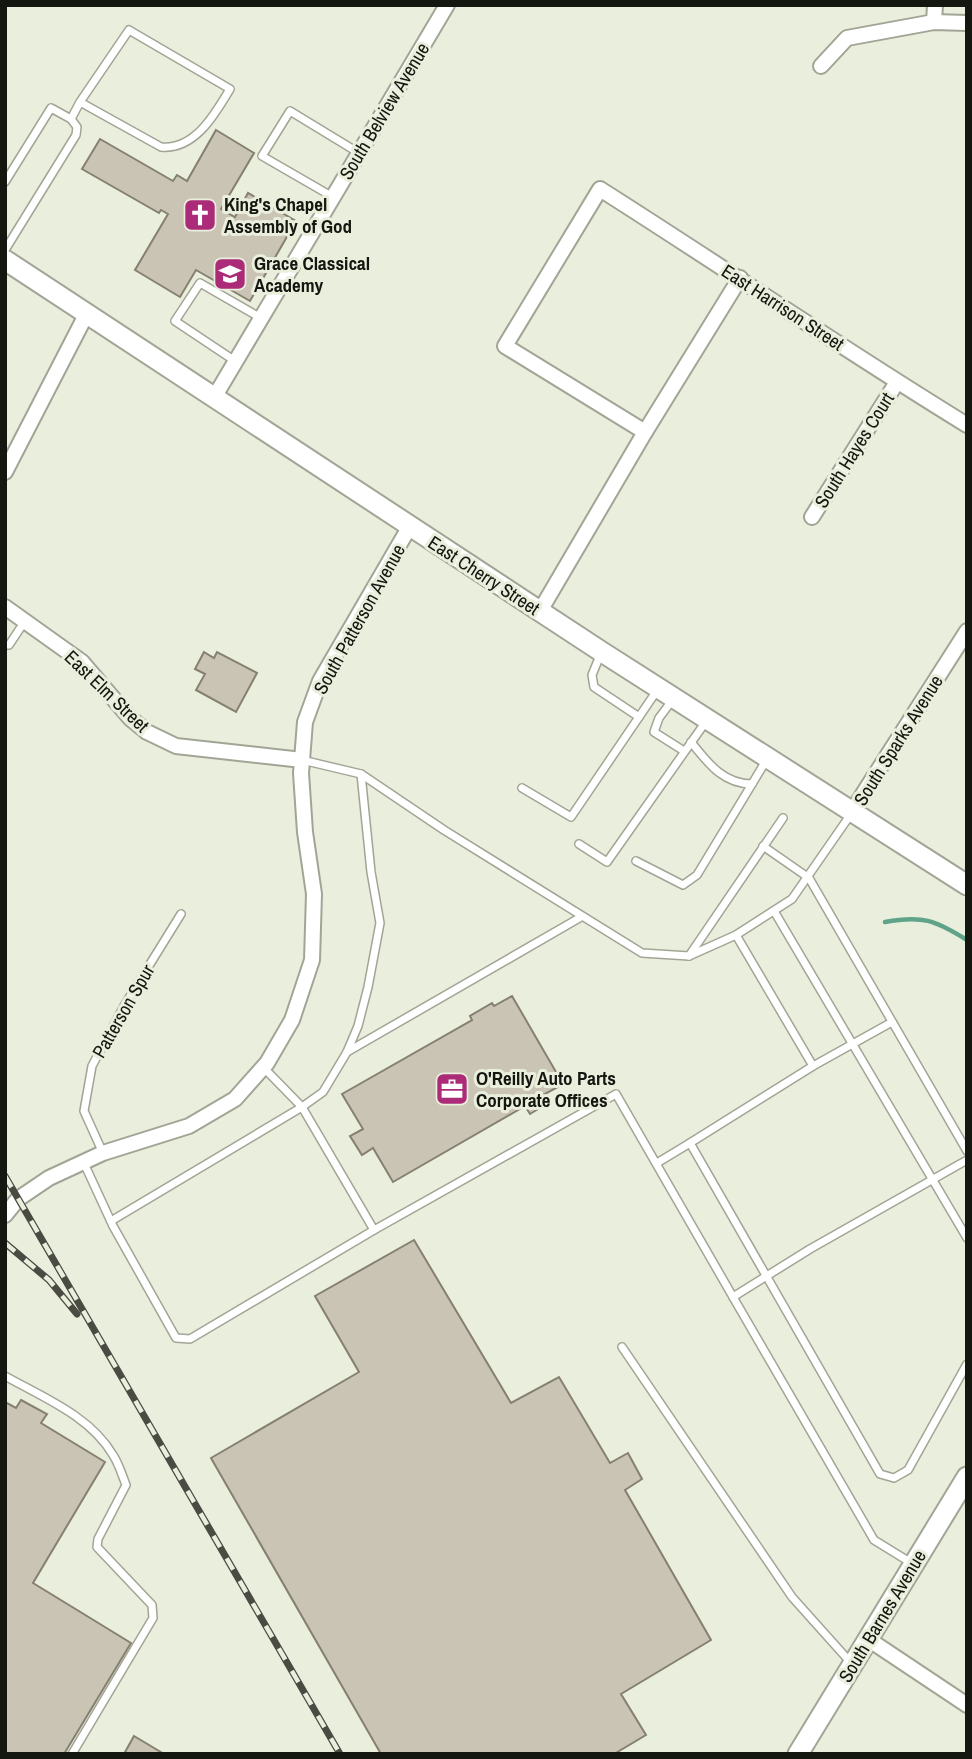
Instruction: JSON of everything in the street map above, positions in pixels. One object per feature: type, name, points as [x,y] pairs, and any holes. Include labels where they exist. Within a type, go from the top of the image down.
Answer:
[{"type":"street","name":"South Belview Avenue","points":[[215,396],[447,5]]},
{"type":"street","points":[[934,5],[934,22]]},
{"type":"street","points":[[821,66],[847,38],[934,22],[967,23]]},
{"type":"street","name":"East Harrison Street","points":[[645,432],[505,346],[600,189],[967,425]]},
{"type":"street","name":"East Cherry Street","points":[[5,260],[602,652],[967,885]]},
{"type":"street","points":[[540,611],[645,432],[740,278]]},
{"type":"street","points":[[5,472],[87,313]]},
{"type":"street","name":"South Hayes Court","points":[[812,517],[897,382]]},
{"type":"street","name":"South Patterson Avenue","points":[[5,1215],[18,1199],[83,1161],[189,1126],[235,1099],[263,1067],[292,1020],[312,960],[314,894],[300,773],[305,722],[320,681],[410,526]]},
{"type":"street","name":"East Elm Street","points":[[5,607],[82,662],[130,718],[147,732],[176,746],[302,760]]},
{"type":"street","name":"South Sparks Avenue","points":[[851,813],[967,631]]},
{"type":"street","name":"South Barnes Avenue","points":[[798,1754],[967,1477]]},
{"type":"street","points":[[868,1639],[967,1705]]},
{"type":"lane","points":[[71,120],[80,102],[129,30],[230,89],[205,127],[191,138],[170,148],[162,147],[80,102]]},
{"type":"lane","points":[[5,182],[51,108],[71,120],[77,127],[76,135],[5,250]]},
{"type":"lane","points":[[333,197],[262,156],[290,111],[359,153]]},
{"type":"lane","points":[[236,361],[175,320],[200,283],[261,319]]},
{"type":"lane","points":[[5,645],[9,645],[25,621]]},
{"type":"lane","points":[[602,652],[592,675],[594,687],[639,717]]},
{"type":"lane","points":[[522,788],[571,817],[639,717],[666,693]]},
{"type":"lane","points":[[666,693],[654,732],[684,751]]},
{"type":"lane","points":[[579,844],[607,862],[707,719]]},
{"type":"lane","points":[[691,742],[715,771],[738,784],[752,785]]},
{"type":"lane","points":[[636,861],[683,885],[697,875],[767,758]]},
{"type":"lane","points":[[302,760],[361,774],[444,830],[642,953],[689,956],[736,935],[792,899],[809,878],[851,813]]},
{"type":"lane","points":[[111,1221],[228,1153],[323,1092],[347,1052],[358,1026],[368,987],[380,923],[371,872],[361,774]]},
{"type":"lane","points":[[689,956],[783,818]]},
{"type":"lane","points":[[763,846],[809,878],[967,1151]]},
{"type":"lane","points":[[774,911],[967,1238]]},
{"type":"lane","name":"Patterson Spur","points":[[103,1153],[84,1111],[92,1066],[124,1006],[181,914]]},
{"type":"lane","points":[[347,1052],[581,917]]},
{"type":"lane","points":[[736,935],[813,1066]]},
{"type":"lane","points":[[657,1163],[813,1066],[892,1023]]},
{"type":"lane","points":[[263,1067],[302,1107],[374,1230]]},
{"type":"lane","points":[[83,1161],[111,1221],[176,1338],[190,1339],[374,1230],[616,1094],[874,1539],[914,1564]]},
{"type":"lane","points":[[690,1143],[880,1474],[894,1478],[908,1471],[967,1364]]},
{"type":"lane","points":[[733,1297],[967,1160]]},
{"type":"lane","points":[[622,1347],[792,1597],[852,1665]]},
{"type":"lane","points":[[5,1376],[78,1417],[90,1426],[113,1455],[126,1485],[98,1539],[97,1547],[154,1610],[153,1618],[72,1754]]},
{"type":"building","name":"King's Chapel Assembly of God","points":[[216,130],[254,153],[221,209],[235,217],[248,193],[296,221],[250,301],[196,270],[180,297],[135,270],[168,214],[161,210],[159,213],[82,169],[100,139],[173,181],[177,175],[187,181]]},
{"type":"building","points":[[204,652],[214,658],[217,652],[257,673],[236,712],[196,690],[205,674],[195,669]]},
{"type":"building","name":"O'Reilly Auto Parts Corporate Offices","points":[[512,996],[563,1084],[543,1095],[548,1103],[530,1114],[525,1106],[393,1182],[373,1148],[362,1155],[350,1136],[363,1129],[342,1094],[472,1020],[470,1016],[492,1003],[494,1006]]},
{"type":"building","points":[[414,1240],[511,1403],[559,1377],[610,1463],[628,1453],[642,1479],[625,1490],[711,1640],[621,1694],[646,1735],[614,1754],[381,1754],[211,1458],[359,1372],[315,1296]]},
{"type":"building","points":[[21,1400],[47,1414],[41,1423],[105,1462],[33,1583],[131,1643],[64,1754],[5,1754],[5,1402],[16,1408]]},
{"type":"building","points":[[134,1736],[164,1754],[124,1754]]},
{"type":"waterway","points":[[885,922],[919,919],[937,924],[967,940]]},
{"type":"railway","points":[[5,1176],[340,1754]]},
{"type":"railway","points":[[5,1243],[49,1280],[77,1314]]},
{"type":"place","name":"King's Chapel Assembly of God","points":[[200,215]]},
{"type":"place","name":"Grace Classical Academy","points":[[230,274]]},
{"type":"place","name":"O'Reilly Auto Parts Corporate Offices","points":[[452,1089]]}]
